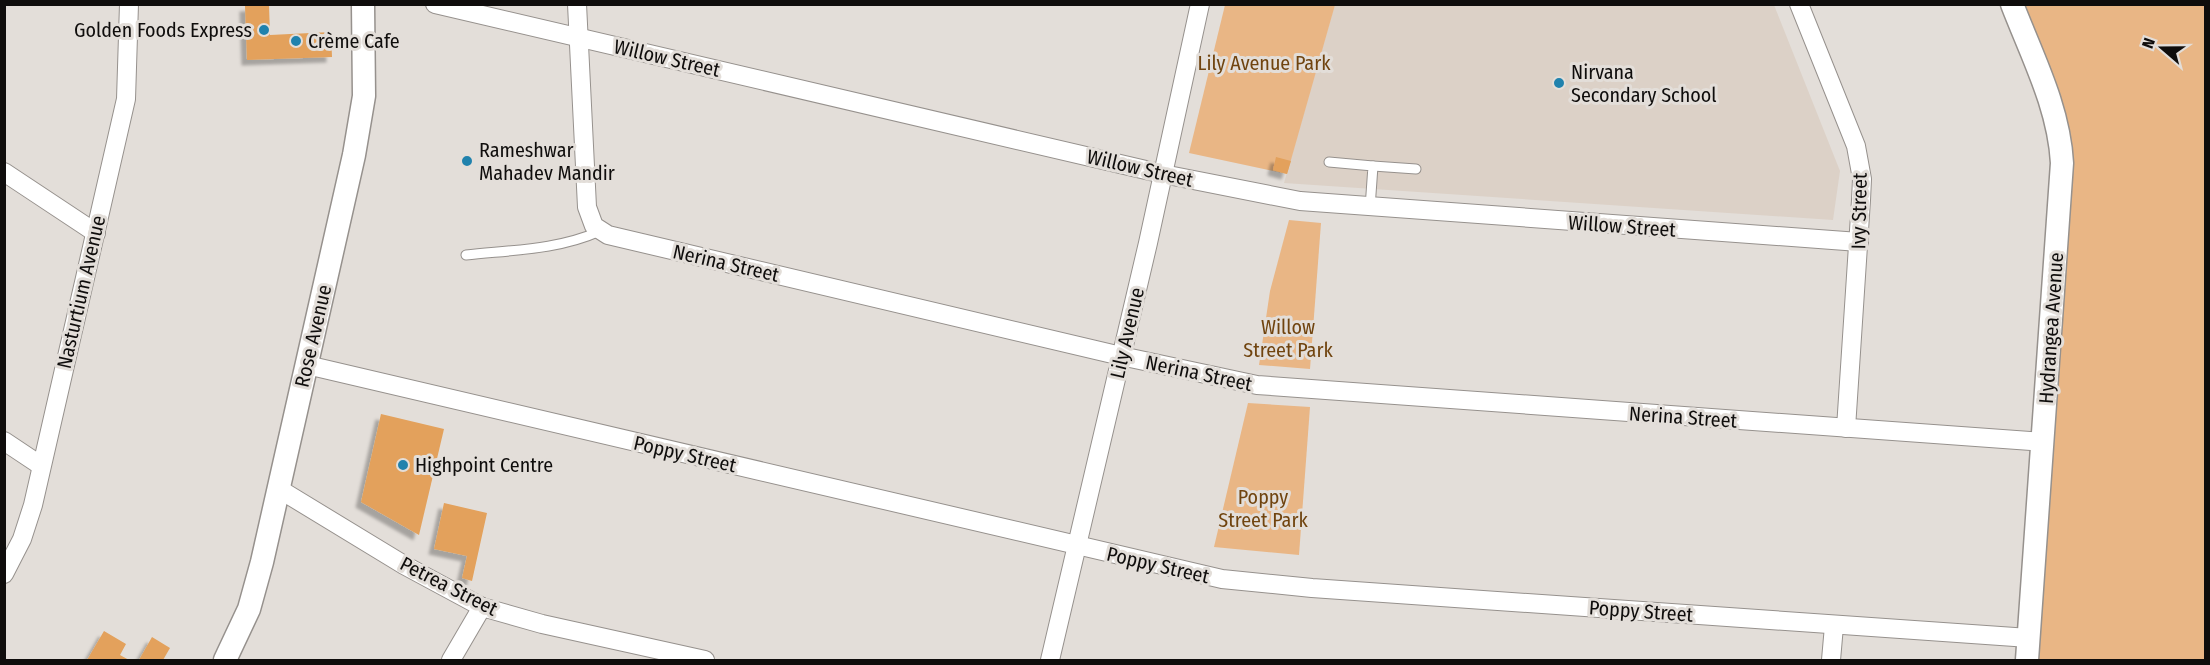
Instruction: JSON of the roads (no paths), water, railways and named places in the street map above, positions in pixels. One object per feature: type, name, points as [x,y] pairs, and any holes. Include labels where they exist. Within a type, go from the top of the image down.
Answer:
[{"type":"street","name":"Nasturtium Avenue","points":[[4,574],[25,532],[126,99],[129,4]]},
{"type":"street","name":"Rose Avenue","points":[[225,660],[249,609],[279,489],[362,114],[363,4]]},
{"type":"street","name":"Willow Street","points":[[435,4],[1163,174],[1291,200],[1370,208],[1859,242]]},
{"type":"street","points":[[577,4],[587,207],[589,218],[600,231]]},
{"type":"street","name":"Lily Avenue","points":[[1050,660],[1078,546],[1200,4]]},
{"type":"street","name":"Ivy Street","points":[[1799,4],[1860,162],[1859,242],[1846,428]]},
{"type":"street","name":"Hydrangea Avenue","points":[[2012,4],[2048,94],[2061,145],[2062,179],[2027,660]]},
{"type":"street","points":[[4,172],[96,233]]},
{"type":"street","name":"Nerina Street","points":[[600,231],[620,238],[1121,356],[1275,387],[2043,442]]},
{"type":"street","name":"Poppy Street","points":[[307,365],[1222,579],[1834,626],[2029,638]]},
{"type":"street","points":[[4,441],[40,465]]},
{"type":"street","name":"Petrea Street","points":[[279,489],[404,565],[482,607],[629,652],[705,660]]},
{"type":"street","points":[[451,660],[482,607]]},
{"type":"street","points":[[1831,660],[1834,626]]},
{"type":"lane","points":[[1329,162],[1416,169]]},
{"type":"lane","points":[[1370,208],[1373,166]]},
{"type":"lane","points":[[466,255],[558,246],[578,241],[600,231]]},
{"type":"place","name":"Golden Foods Express","points":[[264,30]]},
{"type":"place","name":"Crème Cafe","points":[[296,41]]},
{"type":"place","name":"Nirvana Secondary School","points":[[1559,83]]},
{"type":"place","name":"Rameshwar Mahadev Mandir","points":[[467,161]]},
{"type":"place","name":"Highpoint Centre","points":[[403,465]]},
{"type":"park label","name":"Lily Avenue Park","points":[[1264,63]]},
{"type":"park label","name":"Willow Street Park","points":[[1288,338]]},
{"type":"park label","name":"Poppy Street Park","points":[[1263,508]]}]
